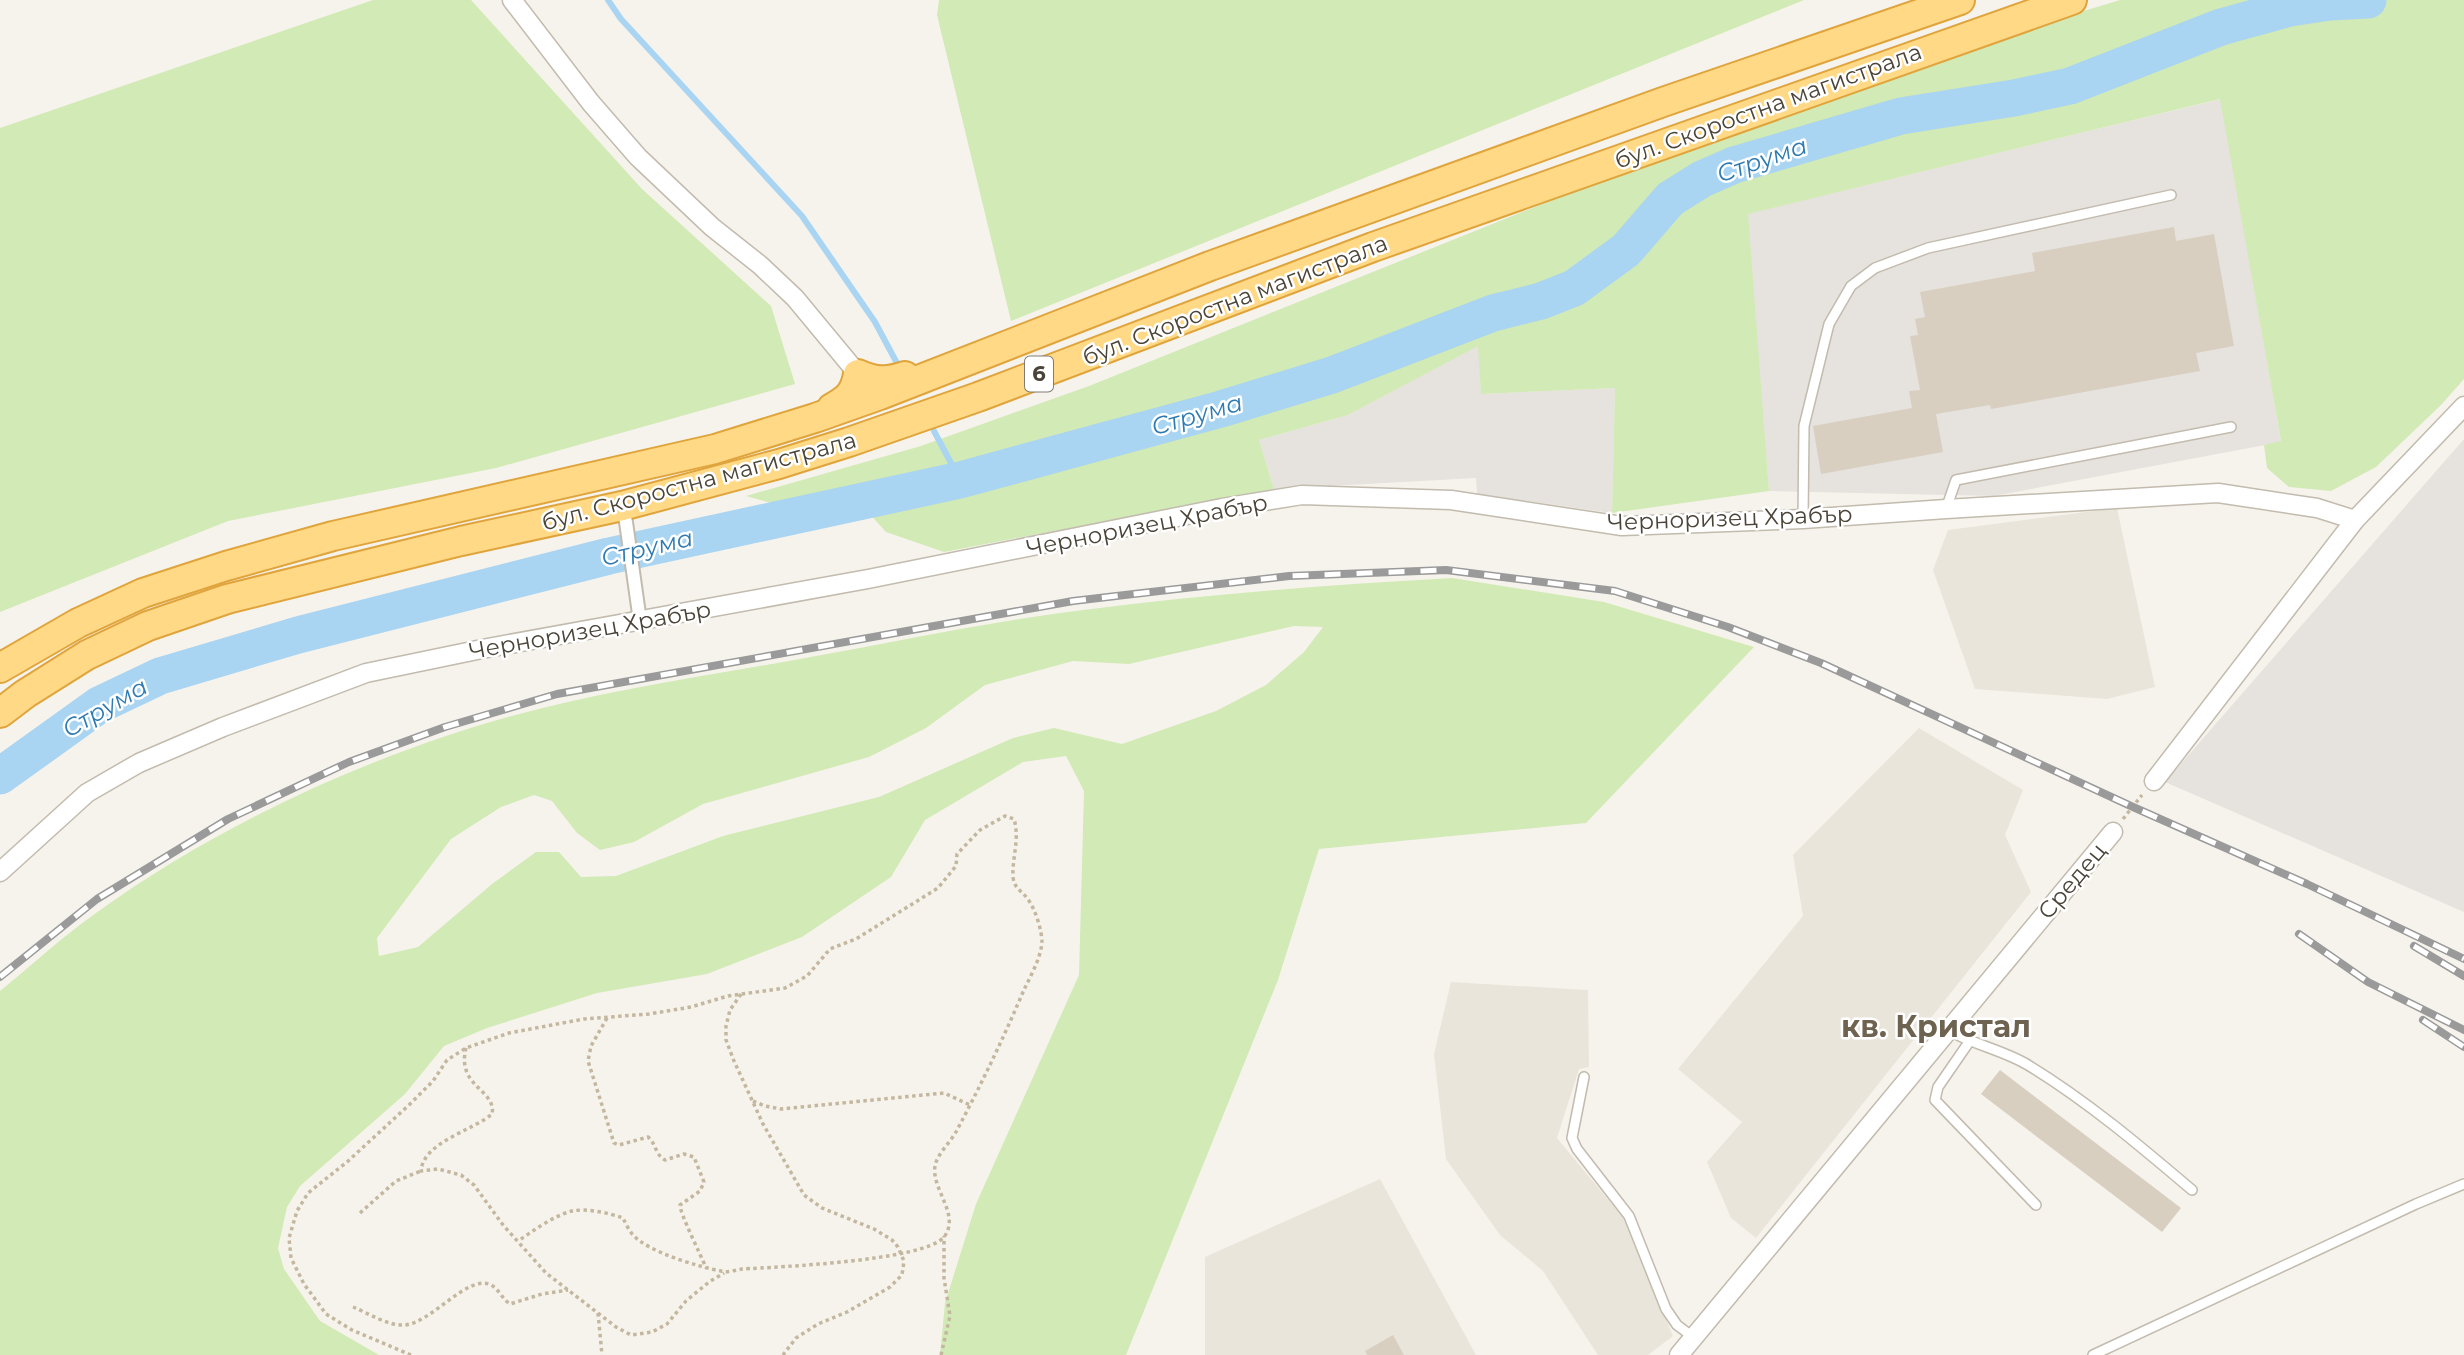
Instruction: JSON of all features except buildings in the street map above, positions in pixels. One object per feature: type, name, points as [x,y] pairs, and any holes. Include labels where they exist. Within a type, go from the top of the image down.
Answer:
[{"type":"highway","name":"бул. Скоростна магистрала","points":[[0,668],[78,623],[143,593],[226,566],[333,536],[715,449],[815,418],[1210,266],[1625,116],[1960,0]]},
{"type":"highway","name":"бул. Скоростна магистрала","points":[[0,713],[87,655],[148,626],[227,599],[436,547],[624,514],[900,425],[1373,247],[2072,0]]},
{"type":"highway","points":[[815,418],[848,399],[856,389],[858,374],[873,381],[890,381],[1041,332]]},
{"type":"street","points":[[512,0],[591,103],[638,157],[712,227],[760,265],[795,298],[858,374]]},
{"type":"street","points":[[2154,781],[2355,520],[2464,406]]},
{"type":"street","name":"Черноризец Храбър","points":[[0,872],[87,793],[139,763],[223,727],[366,673],[482,649],[881,577],[1222,508],[1302,495],[1451,500],[1622,526],[1803,520],[2218,493],[2317,508],[2355,520]]},
{"type":"street","points":[[624,514],[640,621]]},
{"type":"street","name":"Средец","points":[[1679,1355],[2113,832]]},
{"type":"lane","points":[[1803,520],[1804,426],[1829,324],[1851,286],[1875,268],[1928,248],[2171,195]]},
{"type":"lane","points":[[1946,509],[1956,480],[2231,427]]},
{"type":"lane","points":[[1948,1030],[1969,1042],[2025,1063],[2088,1104],[2192,1189]]},
{"type":"lane","points":[[1969,1042],[1938,1087],[1935,1100],[2036,1205]]},
{"type":"lane","points":[[1584,1077],[1572,1138],[1577,1149],[1629,1216],[1666,1309],[1677,1325],[1693,1337]]},
{"type":"lane","points":[[2094,1355],[2464,1184]]},
{"type":"path","name":"Средец","points":[[2113,832],[2154,781]]},
{"type":"path","points":[[411,1355],[352,1330],[326,1314],[304,1284],[291,1258],[289,1238],[297,1211],[309,1193],[409,1105],[433,1080],[447,1060],[466,1048],[509,1033],[584,1019],[649,1014],[741,994],[785,988],[807,976],[830,949],[856,939],[938,888],[956,866],[957,854],[980,830],[1004,816],[1014,819],[1017,829],[1013,877],[1016,887],[1028,899],[1037,919],[1042,942],[1037,960],[998,1051],[935,1164],[935,1179],[949,1220],[944,1236],[944,1278],[950,1316],[941,1355]]},
{"type":"path","points":[[741,994],[730,1010],[726,1040],[762,1124],[804,1195],[822,1208],[874,1229],[892,1240],[904,1261],[902,1275],[890,1287],[847,1312],[818,1324],[796,1338],[783,1355]]},
{"type":"path","points":[[608,1017],[592,1046],[588,1061],[614,1143],[619,1146],[648,1137],[652,1139],[660,1157],[665,1160],[684,1154],[694,1157],[704,1182],[700,1191],[680,1205],[680,1211],[706,1268]]},
{"type":"path","points":[[421,1171],[421,1162],[428,1154],[458,1132],[492,1114],[494,1107],[490,1100],[464,1070],[466,1048]]},
{"type":"path","points":[[751,1100],[780,1109],[944,1093],[970,1105]]},
{"type":"path","points":[[359,1213],[396,1181],[421,1171],[438,1169],[461,1175],[474,1185],[517,1241],[546,1273],[631,1335],[652,1332],[667,1324],[686,1301],[725,1272],[737,1269],[796,1268],[901,1253],[937,1243],[944,1236]]},
{"type":"path","points":[[517,1241],[538,1227],[573,1211],[609,1213],[623,1218],[634,1236],[646,1246],[706,1268],[725,1272]]},
{"type":"path","points":[[353,1307],[389,1322],[405,1325],[434,1312],[456,1295],[482,1283],[493,1286],[510,1304],[542,1294],[568,1290]]},
{"type":"path","points":[[598,1313],[602,1355]]},
{"type":"shaded area","points":[[2221,99],[2281,442],[1994,496],[1769,491],[1747,214]]},
{"type":"shaded area","points":[[1479,345],[1481,394],[1615,388],[1612,513],[1477,494],[1476,478],[1274,489],[1259,440],[1348,415]]},
{"type":"shaded area","points":[[2464,439],[2464,912],[2165,782]]},
{"type":"shaded area","points":[[2117,508],[2155,687],[2107,699],[1975,689],[1933,570],[1948,530]]},
{"type":"shaded area","points":[[1919,728],[2023,790],[2005,835],[2031,892],[1756,1238],[1731,1218],[1707,1162],[1742,1122],[1678,1069],[1803,916],[1793,855]]},
{"type":"shaded area","points":[[1451,982],[1588,990],[1589,1067],[1579,1069],[1557,1138],[1624,1219],[1673,1336],[1648,1355],[1598,1355],[1543,1271],[1500,1235],[1446,1159],[1434,1054]]},
{"type":"shaded area","points":[[1380,1179],[1476,1355],[1205,1355],[1205,1257]]},
{"type":"green space","points":[[373,0],[471,0],[642,189],[771,306],[795,384],[496,468],[228,521],[0,612],[0,128]]},
{"type":"green space","points":[[939,0],[1804,0],[1011,321],[937,15]]},
{"type":"green space","points":[[2120,0],[2464,0],[2464,379],[2441,405],[2376,467],[2331,491],[2289,487],[2267,468],[2264,445],[2281,441],[2220,99],[1748,214],[1769,491],[1612,513],[1615,388],[1481,394],[1478,346],[1348,415],[1259,440],[1274,489],[944,552],[886,532],[849,491],[778,505],[746,496],[921,446],[1089,386],[1572,192],[2044,23]]},
{"type":"green space","points":[[1452,578],[1604,602],[1754,647],[1586,823],[1319,849],[1278,980],[1126,1355],[940,1355],[945,1303],[976,1204],[1079,975],[1084,791],[1066,756],[1023,762],[925,820],[891,877],[802,937],[707,974],[597,993],[487,1028],[444,1046],[405,1094],[300,1186],[287,1207],[278,1248],[284,1269],[320,1321],[379,1355],[0,1355],[0,991],[96,913],[136,885],[221,834],[309,790],[400,752],[491,722],[583,699],[1050,614],[1221,595]],"holes":[[[1294,626],[1323,627],[1304,652],[1266,685],[1216,711],[1122,744],[1054,728],[1013,738],[879,797],[723,836],[616,876],[581,877],[559,852],[536,852],[492,884],[418,947],[379,956],[377,938],[451,839],[501,807],[534,795],[552,801],[577,833],[600,850],[634,842],[703,804],[869,757],[926,728],[985,685],[1073,661],[1129,664]]]},
{"type":"waterway","points":[[608,0],[621,19],[802,216],[875,322],[899,367]]},
{"type":"waterway","name":"Струма","points":[[0,776],[99,705],[160,676],[298,635],[609,556],[960,480],[1221,409],[1332,375],[1493,313],[1541,301],[1574,288],[1626,250],[1670,199],[1702,179],[1734,165],[1901,116],[2070,86],[2221,27],[2290,8],[2368,0]]},
{"type":"waterway","points":[[934,431],[960,480]]},
{"type":"railway","points":[[0,977],[97,899],[228,819],[349,762],[445,727],[557,694],[1073,601],[1289,576],[1446,570],[1615,591],[1728,627],[1821,663],[2307,884],[2464,959]]},
{"type":"railway","points":[[2299,934],[2368,982],[2464,1030]]},
{"type":"railway","points":[[2414,946],[2464,976]]},
{"type":"railway","points":[[2423,1020],[2464,1047]]},
{"type":"district","name":"кв. Кристал","points":[[1936,1027]]}]
